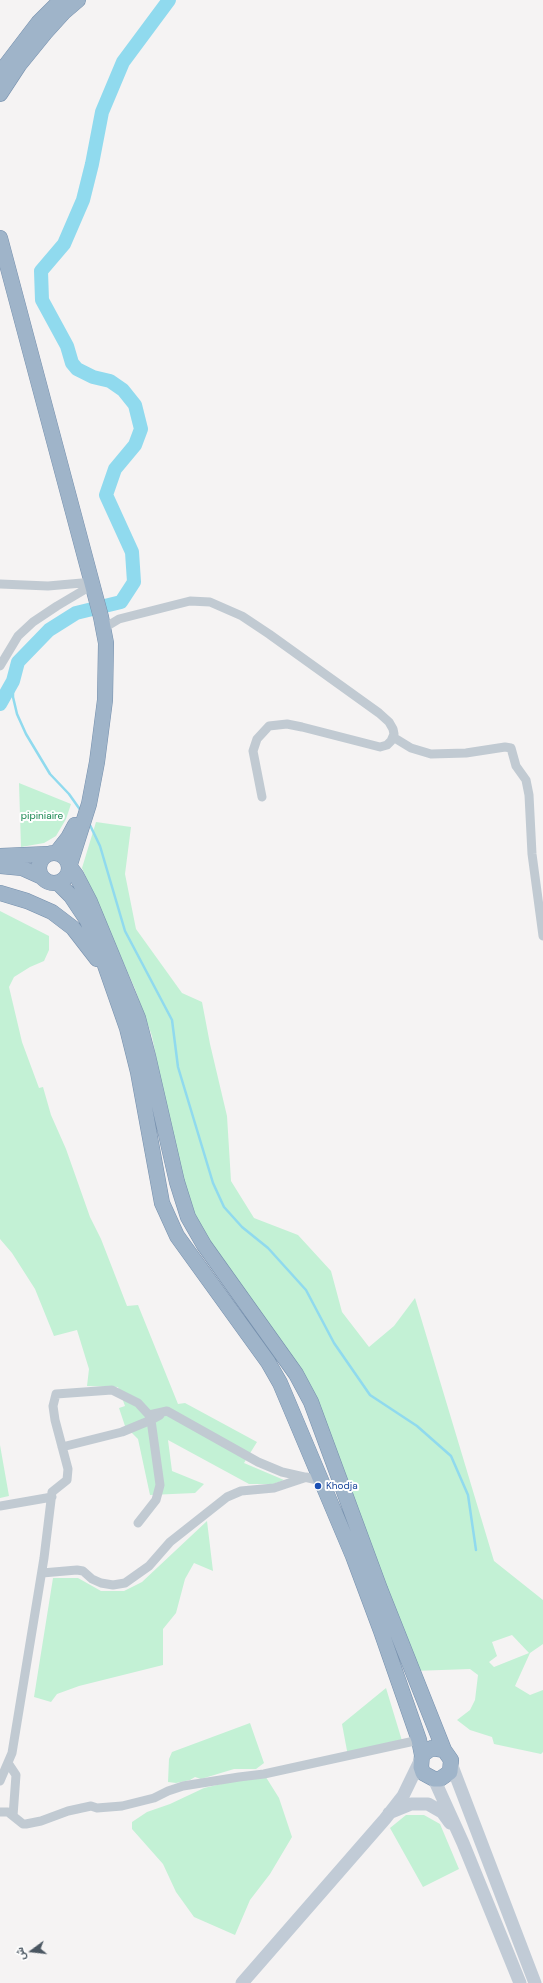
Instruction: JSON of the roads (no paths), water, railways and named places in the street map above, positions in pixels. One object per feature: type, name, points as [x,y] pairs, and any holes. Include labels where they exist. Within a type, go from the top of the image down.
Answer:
[{"type":"highway","points":[[0,73],[38,23],[61,0]]},
{"type":"highway","points":[[0,94],[19,65],[64,12],[78,0]]},
{"type":"highway","points":[[0,238],[87,591]]},
{"type":"highway","points":[[0,278],[87,591],[99,622],[97,640],[97,697],[85,803],[79,823],[70,866],[66,877],[58,883]]},
{"type":"highway","points":[[42,876],[39,866],[40,861],[52,853],[68,838],[79,823]]},
{"type":"highway","points":[[0,856],[52,853],[65,856],[90,902],[140,1024],[177,1182],[188,1218],[204,1245],[296,1374],[311,1402],[380,1589],[444,1750]]},
{"type":"highway","points":[[0,866],[22,868],[42,876],[49,882],[58,883],[71,896],[87,920],[98,945],[127,1028],[135,1060],[162,1203],[177,1236],[264,1357],[280,1383],[315,1479],[353,1556],[400,1683],[418,1740],[423,1773],[431,1778],[445,1776],[452,1766],[449,1754],[444,1750],[432,1748],[421,1758]]},
{"type":"highway","points":[[0,893],[40,906],[63,920],[90,948],[111,982]]},
{"type":"main road","points":[[242,1983],[389,1813],[402,1796],[421,1758]]},
{"type":"main road","points":[[452,1766],[535,1983]]},
{"type":"main road","points":[[402,1796],[431,1778],[463,1843],[520,1983]]},
{"type":"main road","points":[[389,1813],[411,1804],[428,1804],[442,1812],[463,1843]]},
{"type":"street","points":[[0,584],[48,586],[87,591]]},
{"type":"street","points":[[0,666],[18,636],[33,622],[56,606],[87,591]]},
{"type":"street","points":[[99,622],[119,619],[190,601],[210,602],[242,616],[379,713],[389,722],[393,729],[393,737],[387,745],[380,747],[287,724],[269,726],[257,739],[253,752],[262,797]]},
{"type":"street","points":[[393,737],[411,748],[431,754],[466,753],[505,746],[511,748],[516,766],[526,780],[529,795],[532,854],[543,936]]},
{"type":"street","points":[[0,1781],[12,1753],[16,1731],[42,1573],[52,1492],[67,1480],[68,1469],[53,1406],[56,1394],[112,1390],[138,1403],[149,1416],[167,1411],[258,1462],[282,1472],[315,1479]]},
{"type":"street","points":[[62,1448],[122,1432],[151,1420],[167,1411]]},
{"type":"street","points":[[138,1523],[156,1500],[160,1485],[151,1420]]},
{"type":"street","points":[[42,1573],[77,1570],[83,1571],[92,1579],[101,1583],[113,1585],[125,1583],[149,1566],[170,1542],[227,1497],[241,1491],[274,1488],[315,1479]]},
{"type":"street","points":[[0,1506],[52,1498]]},
{"type":"street","points":[[0,1812],[8,1812],[22,1824],[35,1823],[68,1811],[91,1806],[97,1808],[122,1806],[154,1798],[183,1786],[264,1774],[418,1740]]},
{"type":"street","points":[[8,1763],[16,1775],[13,1816]]},
{"type":"waterway","points":[[0,704],[13,681],[18,662],[49,630],[76,613],[121,602],[134,582],[132,552],[106,495],[115,469],[135,445],[141,429],[135,405],[123,390],[110,381],[93,377],[77,369],[72,363],[67,346],[42,300],[41,271],[64,244],[83,200],[102,112],[123,62],[169,0]]},
{"type":"waterway","points":[[13,681],[13,697],[17,714],[26,734],[50,774],[69,794],[81,811]]},
{"type":"waterway","points":[[89,823],[100,846],[125,931],[172,1020],[178,1067],[213,1183],[224,1207],[242,1227],[268,1248],[306,1290],[334,1343],[370,1395],[417,1426],[451,1456],[468,1495],[476,1550]]},
{"type":"place","name":"Khodja","points":[[318,1486]]},
{"type":"park label","name":"pipiniaire","points":[[42,816]]}]
